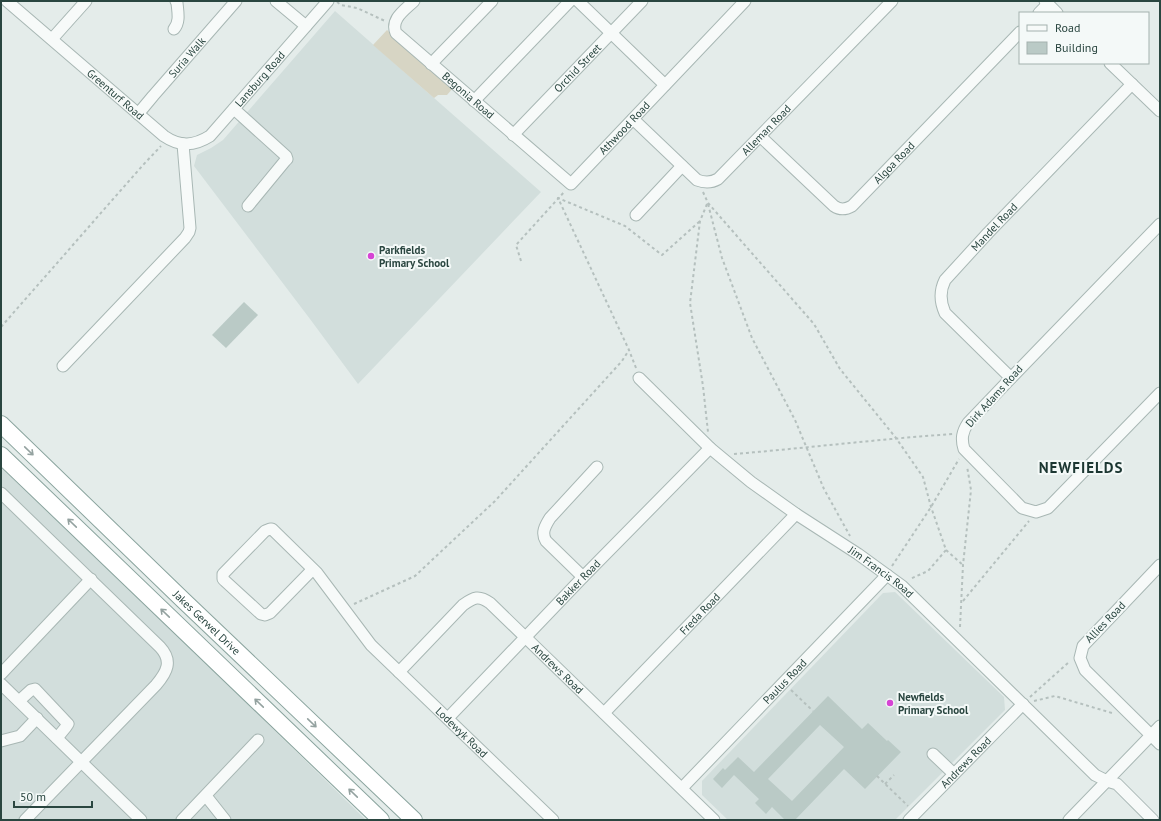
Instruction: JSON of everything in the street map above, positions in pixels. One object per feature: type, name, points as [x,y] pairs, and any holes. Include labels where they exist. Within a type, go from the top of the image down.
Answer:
[{"type":"highway","name":"Jakes Gerwel Drive","points":[[1,424],[188,605],[414,820]]},
{"type":"highway","name":"Jakes Gerwel Drive","points":[[1,455],[381,820]]},
{"type":"street","name":"Greenturf Road","points":[[7,1],[164,136],[170,140],[183,144]]},
{"type":"street","points":[[52,39],[86,1]]},
{"type":"street","points":[[174,30],[179,21],[176,1]]},
{"type":"street","name":"Suria Walk","points":[[138,114],[152,96],[236,1]]},
{"type":"street","points":[[276,1],[306,26]]},
{"type":"street","name":"Lansburg Road","points":[[183,144],[195,143],[210,136],[328,1]]},
{"type":"street","points":[[394,26],[398,16],[414,1]]},
{"type":"street","points":[[431,64],[492,1]]},
{"type":"street","points":[[474,101],[570,1]]},
{"type":"street","points":[[578,1],[612,32],[665,85]]},
{"type":"street","name":"Orchid Street","points":[[513,135],[642,1]]},
{"type":"street","name":"Athwood Road","points":[[571,184],[745,1]]},
{"type":"street","name":"Alleman Road","points":[[697,180],[710,183],[718,179],[761,137],[892,1]]},
{"type":"street","points":[[1040,12],[1046,2],[1056,12]]},
{"type":"street","name":"Begonia Road","points":[[394,26],[396,33],[571,184]]},
{"type":"street","name":"Algoa Road","points":[[761,137],[834,206],[842,210],[847,209],[1019,33]]},
{"type":"street","points":[[1111,64],[1160,111]]},
{"type":"street","name":"Mandel Road","points":[[1011,378],[945,313],[941,298],[945,280],[988,233],[1132,84]]},
{"type":"street","points":[[234,109],[287,158],[248,206]]},
{"type":"street","points":[[633,119],[697,180]]},
{"type":"street","points":[[63,366],[189,232],[190,228],[183,144]]},
{"type":"street","points":[[636,215],[682,166]]},
{"type":"street","name":"Dirk Adams Road","points":[[963,444],[964,430],[968,423],[1160,224]]},
{"type":"street","name":"Jim Francis Road","points":[[640,378],[710,448],[751,482],[796,514],[858,554],[902,586],[1095,775],[1116,784],[1153,820]]},
{"type":"street","points":[[963,444],[1022,508],[1036,512],[1048,508],[1160,393]]},
{"type":"street","name":"Bakker Road","points":[[448,718],[583,577],[710,448]]},
{"type":"street","points":[[583,577],[546,541],[543,533],[550,518],[598,467]]},
{"type":"street","points":[[1,493],[165,652],[168,663],[164,674],[156,685],[25,820]]},
{"type":"street","name":"Freda Road","points":[[604,713],[796,514]]},
{"type":"street","name":"Lodewyk Road","points":[[313,569],[270,613],[265,616],[225,581],[223,576],[223,574],[265,530],[270,528],[272,529],[313,569],[371,645],[553,820]]},
{"type":"street","name":"Allies Road","points":[[1080,658],[1083,646],[1160,565]]},
{"type":"street","name":"Paulus Road","points":[[682,788],[887,575]]},
{"type":"street","points":[[1,674],[91,579]]},
{"type":"street","name":"Andrews Road","points":[[399,672],[463,605],[470,599],[478,597],[484,599],[526,637],[714,820]]},
{"type":"street","points":[[1080,658],[1085,670],[1160,744]]},
{"type":"street","points":[[1,684],[141,820]]},
{"type":"street","points":[[19,701],[34,689],[68,724],[57,738]]},
{"type":"street","name":"Andrews Road","points":[[912,817],[1023,704]]},
{"type":"street","points":[[1,741],[20,736],[36,718]]},
{"type":"street","points":[[1070,820],[1160,726]]},
{"type":"street","points":[[182,820],[258,740]]},
{"type":"street","points":[[933,754],[954,774]]},
{"type":"street","points":[[206,796],[225,820]]},
{"type":"path","points":[[335,1],[341,5],[357,8],[394,26]]},
{"type":"path","points":[[1,327],[143,165],[160,147],[170,140]]},
{"type":"path","points":[[697,180],[708,203],[722,258],[752,338],[795,420],[824,489],[853,541],[858,554]]},
{"type":"path","points":[[521,261],[516,245],[571,184]]},
{"type":"path","points":[[558,198],[625,226],[662,255],[700,221]]},
{"type":"path","points":[[558,198],[629,350],[640,378]]},
{"type":"path","points":[[708,203],[700,221],[690,303],[703,386],[710,448]]},
{"type":"path","points":[[708,203],[814,324],[840,369],[896,438],[923,477],[931,507],[946,550],[963,565]]},
{"type":"path","points":[[344,609],[415,576],[494,501],[622,361],[629,350]]},
{"type":"path","points":[[724,460],[734,454],[955,433],[963,444],[971,490],[963,565],[960,633],[955,638]]},
{"type":"path","points":[[887,575],[931,507],[963,444]]},
{"type":"path","points":[[962,602],[1036,512]]},
{"type":"path","points":[[902,586],[907,581],[928,571],[946,550]]},
{"type":"path","points":[[1023,704],[1071,659],[1080,658]]},
{"type":"path","points":[[783,682],[813,711]]},
{"type":"path","points":[[1023,704],[1055,696],[1121,715],[1126,711]]},
{"type":"path","points":[[885,784],[894,775]]},
{"type":"path","points":[[877,776],[912,817]]},
{"type":"shaded area","name":"Parkfields Primary School","points":[[335,11],[541,192],[358,384],[194,166],[197,155],[223,140]]},
{"type":"shaded area","points":[[387,30],[453,88],[447,95],[438,95],[434,98],[373,45]]},
{"type":"shaded area","points":[[1,462],[366,820],[1,820]]},
{"type":"shaded area","name":"Newfields Primary School","points":[[895,592],[1004,697],[1005,710],[895,820],[728,820],[702,795],[702,781],[883,593]]},
{"type":"building","points":[[244,302],[258,315],[226,348],[212,335]]},
{"type":"building","points":[[828,696],[862,729],[868,723],[901,752],[865,789],[844,769],[795,820],[785,820],[772,807],[766,814],[755,803],[759,799],[734,775],[722,788],[713,779],[723,768],[725,770],[738,757],[754,772]],"holes":[[[820,725],[844,747],[792,801],[768,779]]]},
{"type":"place","name":"Parkfields Primary School","points":[[371,256]]},
{"type":"place","name":"Newfields Primary School","points":[[890,703]]},
{"type":"district","name":"NEWFIELDS","points":[[1081,467]]}]
